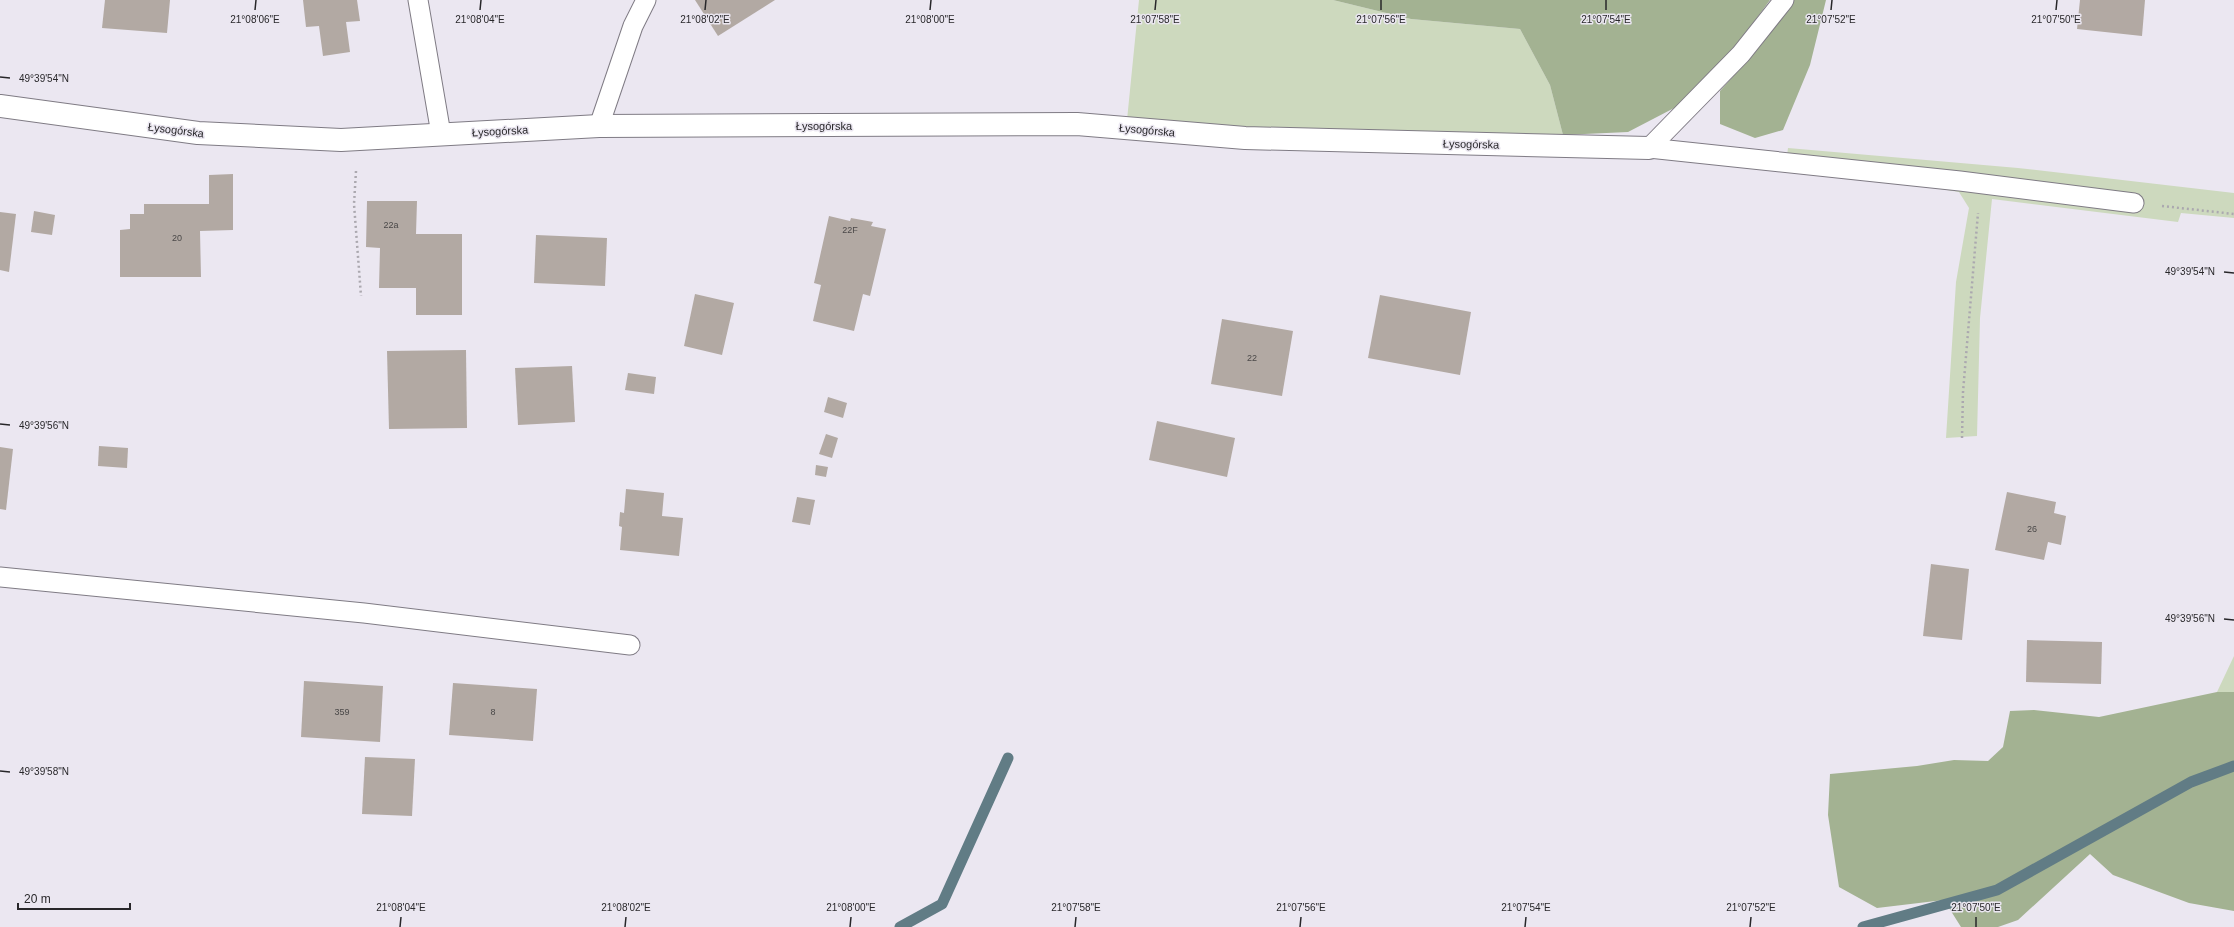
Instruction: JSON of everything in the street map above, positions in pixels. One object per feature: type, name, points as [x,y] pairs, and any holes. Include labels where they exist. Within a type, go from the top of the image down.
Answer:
[{"type":"street","name":"Łysogórska","points":[[0,106],[198,133],[340,140],[599,126],[1077,124],[1245,138],[1649,148]]},
{"type":"lane","points":[[418,0],[441,134]]},
{"type":"lane","points":[[599,126],[633,26],[646,0]]},
{"type":"lane","points":[[1649,148],[1741,54],[1784,0]]},
{"type":"lane","points":[[1649,148],[1960,181],[2134,204]]},
{"type":"lane","points":[[0,577],[356,612],[630,645]]},
{"type":"path","points":[[358,139],[354,204],[361,296]]},
{"type":"path","points":[[1960,181],[1975,195],[1978,214],[1963,392],[1962,438]]},
{"type":"path","points":[[2134,204],[2234,214]]},
{"type":"green space","points":[[1139,0],[1333,0],[1411,19],[1520,29],[1550,85],[1563,135],[1206,126],[1127,120]]},
{"type":"green space","points":[[1333,0],[1770,0],[1721,67],[1678,106],[1628,132],[1563,135],[1550,85],[1520,29],[1411,19]]},
{"type":"green space","points":[[1793,0],[1826,0],[1810,65],[1783,130],[1755,138],[1720,124],[1720,91],[1761,45]]},
{"type":"green space","points":[[1788,148],[2018,168],[2234,193],[2234,218],[2181,213],[2178,222],[1992,199],[1980,318],[1977,436],[1946,438],[1956,282],[1969,208],[1959,192],[1897,182],[1785,172]]},
{"type":"green space","points":[[2234,656],[2234,692],[2217,692]]},
{"type":"green space","points":[[2217,692],[2234,692],[2234,911],[2189,903],[2113,875],[2090,854],[2018,920],[1998,927],[1961,927],[1944,900],[1877,908],[1839,887],[1828,815],[1830,774],[1917,766],[1954,760],[1988,761],[2003,747],[2010,711],[2034,710],[2099,717]]},
{"type":"building","points":[[105,0],[170,0],[167,33],[102,28]]},
{"type":"building","points":[[303,0],[357,0],[360,21],[346,22],[350,52],[323,56],[319,26],[306,27]]},
{"type":"building","points":[[695,0],[775,0],[718,36]]},
{"type":"building","points":[[2080,0],[2145,0],[2142,36],[2077,29]]},
{"type":"building","points":[[233,174],[233,230],[200,231],[201,277],[120,277],[120,230],[130,229],[130,214],[144,214],[144,204],[209,204],[209,175]]},
{"type":"building","points":[[367,201],[417,201],[416,234],[462,234],[462,315],[416,315],[416,288],[379,288],[380,248],[366,247]]},
{"type":"building","points":[[34,211],[55,215],[52,235],[31,232]]},
{"type":"building","points":[[0,212],[16,214],[9,272],[0,270]]},
{"type":"building","points":[[829,216],[850,221],[851,218],[873,222],[871,226],[886,229],[870,296],[863,294],[854,331],[813,321],[821,285],[814,283]]},
{"type":"building","points":[[536,235],[607,238],[605,286],[534,283]]},
{"type":"building","points":[[695,294],[734,303],[722,355],[684,346]]},
{"type":"building","points":[[1380,295],[1471,312],[1460,375],[1368,358]]},
{"type":"building","points":[[1222,319],[1293,331],[1282,396],[1211,384]]},
{"type":"building","points":[[466,350],[467,428],[389,429],[387,351]]},
{"type":"building","points":[[572,366],[575,422],[518,425],[515,368]]},
{"type":"building","points":[[628,373],[656,377],[654,394],[625,390]]},
{"type":"building","points":[[828,397],[847,403],[843,418],[824,412]]},
{"type":"building","points":[[1157,421],[1235,438],[1227,477],[1149,460]]},
{"type":"building","points":[[826,434],[838,438],[832,458],[819,454]]},
{"type":"building","points":[[99,446],[128,448],[127,468],[98,466]]},
{"type":"building","points":[[0,447],[13,449],[6,510],[0,509]]},
{"type":"building","points":[[816,465],[828,467],[826,477],[815,475]]},
{"type":"building","points":[[626,489],[664,493],[662,516],[683,518],[679,556],[620,550],[622,527],[619,526],[620,512],[624,513]]},
{"type":"building","points":[[2007,492],[2056,502],[2054,513],[2066,516],[2061,545],[2048,542],[2044,560],[1995,550]]},
{"type":"building","points":[[797,497],[815,500],[810,525],[792,522]]},
{"type":"building","points":[[1931,564],[1969,569],[1962,640],[1923,636]]},
{"type":"building","points":[[2027,640],[2102,642],[2101,684],[2026,682]]},
{"type":"building","points":[[304,681],[383,686],[380,742],[301,737]]},
{"type":"building","points":[[453,683],[537,689],[533,741],[449,735]]},
{"type":"building","points":[[365,757],[415,759],[412,816],[362,814]]},
{"type":"waterway","points":[[900,927],[942,904],[1008,758]]},
{"type":"waterway","points":[[1863,927],[1997,890],[2191,782],[2234,766]]}]
